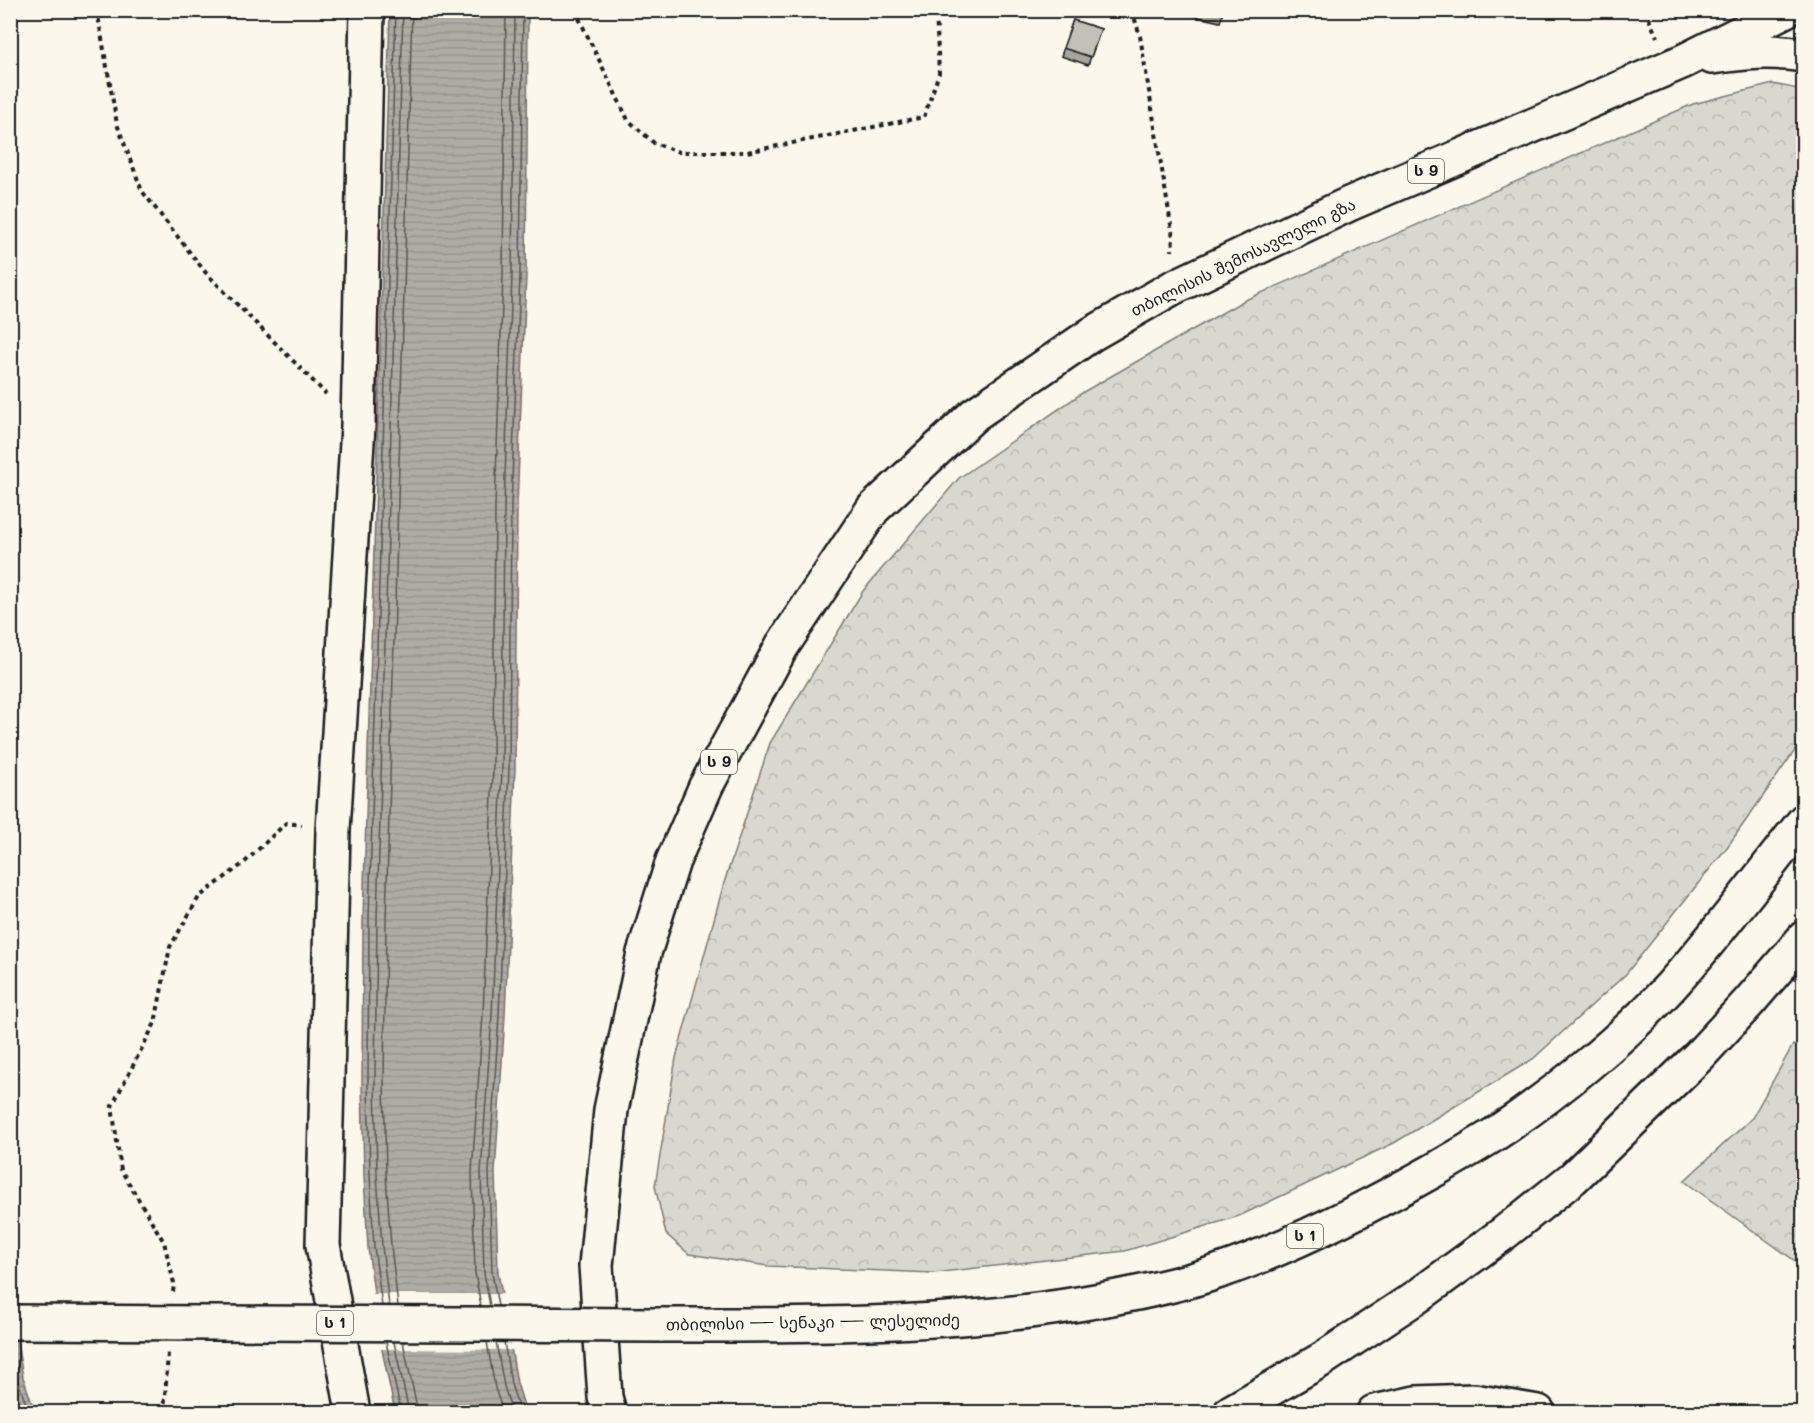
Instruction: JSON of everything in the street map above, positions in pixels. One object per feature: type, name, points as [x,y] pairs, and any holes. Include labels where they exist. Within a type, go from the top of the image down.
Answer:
[{"type":"main road","points":[[353,1413],[323,1245],[333,830],[358,426],[367,10]]},
{"type":"main road","name":"თბილისის შემოსავლელი გზა","points":[[609,1413],[605,1397],[596,1266],[610,1110],[644,953],[673,861],[706,786],[782,646],[873,509],[975,414],[1092,334],[1172,288],[1349,204],[1684,61],[1786,10]]},
{"type":"main road","name":"თბილისის შემოსავლელი გზა","points":[[1684,61],[1753,51],[1803,55]]},
{"type":"main road","name":"თბილისი — სენაკი — ლესელიძე","points":[[10,1322],[660,1325],[936,1321],[1075,1305],[1145,1292],[1215,1273],[1274,1251],[1407,1185],[1493,1136],[1560,1087],[1626,1030],[1671,987],[1803,821]]},
{"type":"main road","points":[[1230,1413],[1321,1360],[1418,1296],[1504,1233],[1573,1178],[1699,1056],[1749,1002],[1803,938]]},
{"type":"main road","points":[[1374,1413],[1415,1403],[1474,1401],[1538,1413]]},
{"type":"path","points":[[97,10],[117,124],[142,191],[206,273],[358,426]]},
{"type":"path","points":[[575,10],[628,120],[654,143],[679,152],[747,152],[924,117],[939,74],[936,10]]},
{"type":"path","points":[[1132,10],[1140,36],[1173,237],[1172,288]]},
{"type":"path","points":[[173,1295],[174,1283],[164,1242],[121,1170],[112,1106],[155,1023],[170,947],[200,897],[244,863],[286,823],[333,830]]},
{"type":"path","points":[[164,1413],[169,1342]]},
{"type":"green space","points":[[1773,84],[1804,90],[1803,739],[1728,846],[1626,974],[1533,1059],[1394,1143],[1239,1216],[1125,1251],[933,1273],[768,1266],[689,1254],[666,1234],[655,1186],[676,1058],[724,883],[770,743],[863,591],[959,478],[1085,391],[1243,301],[1693,104]]},
{"type":"green space","points":[[1793,1045],[1804,1050],[1804,1249],[1798,1263],[1684,1181],[1752,1118]]},
{"type":"water","points":[[390,11],[528,11],[526,275],[517,506],[515,769],[505,1015],[495,1172],[498,1272],[517,1383],[526,1412],[395,1412],[381,1345],[368,1248],[362,1083],[363,919]]},
{"type":"water","points":[[10,1302],[23,1377],[35,1412],[11,1412]]},
{"type":"pier","points":[[371,1294],[504,1294],[514,1350],[378,1349]]},
{"type":"building","points":[[1073,20],[1101,29],[1091,57],[1063,48]]}]
